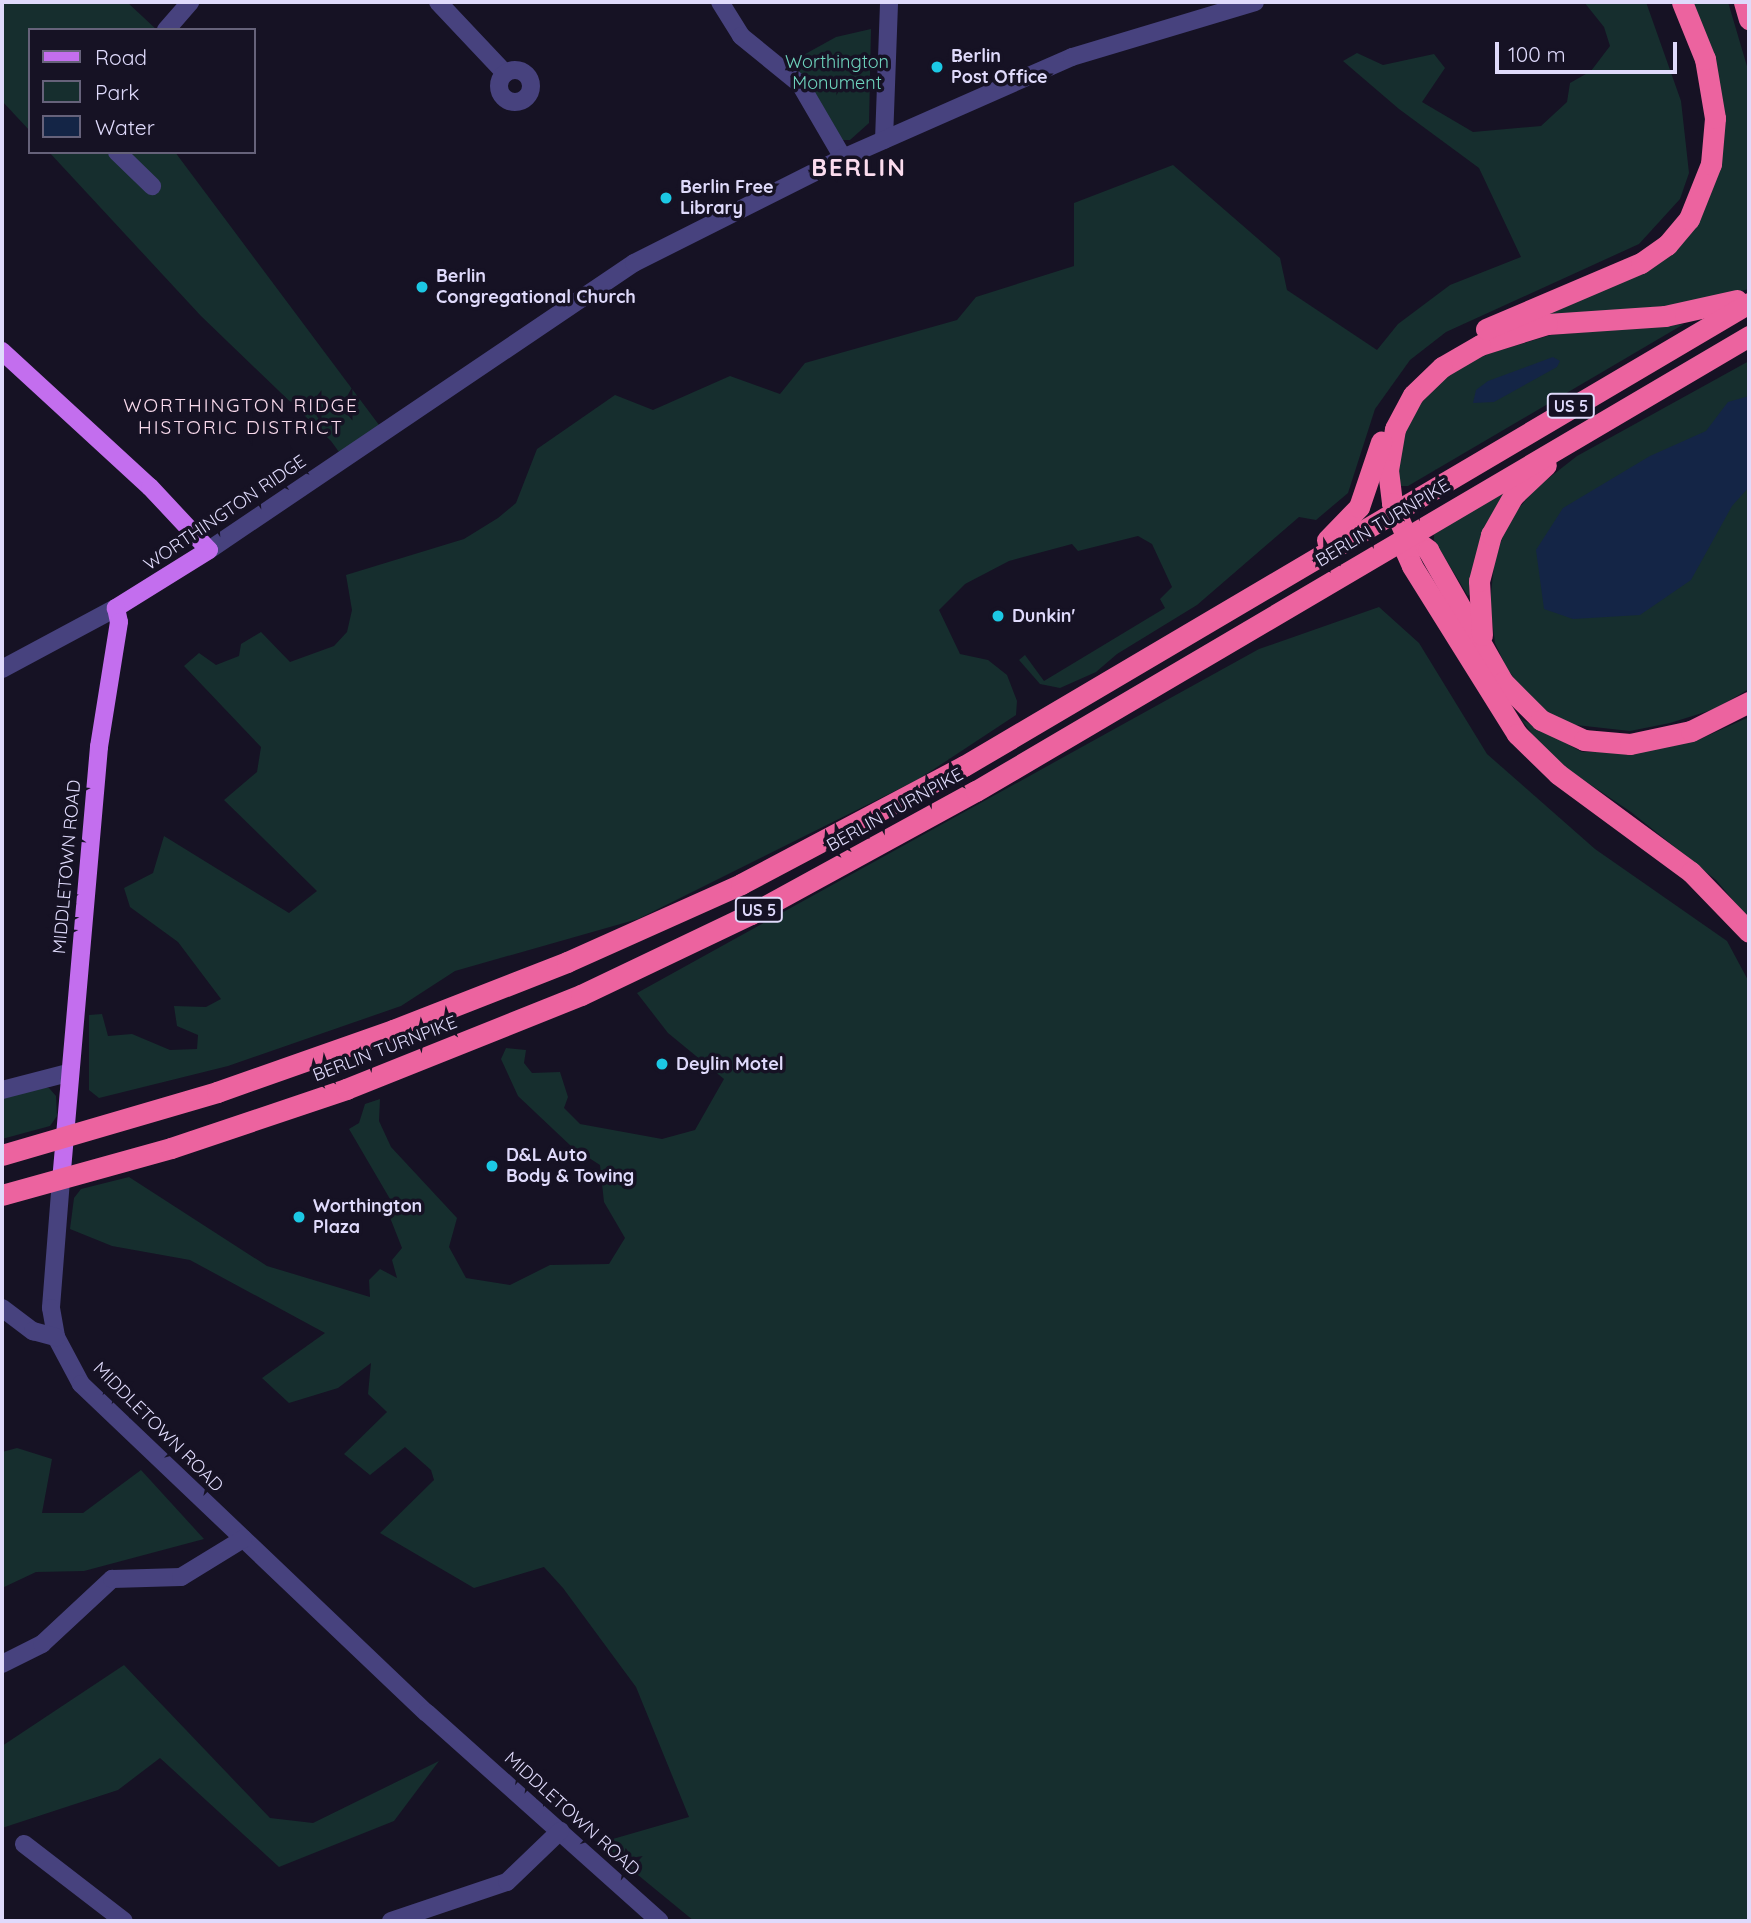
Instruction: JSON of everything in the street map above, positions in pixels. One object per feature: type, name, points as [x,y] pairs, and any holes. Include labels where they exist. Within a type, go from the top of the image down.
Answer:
[{"type":"highway","points":[[1303,565],[1356,511],[1378,447],[1395,429],[1418,390],[1454,359],[1470,339],[1496,324],[1642,264],[1667,245],[1689,219],[1711,164],[1715,118],[1705,59],[1682,2]]},
{"type":"highway","points":[[1744,2],[1749,19]]},
{"type":"highway","points":[[1454,359],[1493,338],[1534,327],[1679,314],[1749,300]]},
{"type":"highway","name":"BERLIN TURNPIKE","points":[[2,1155],[229,1088],[405,1026],[684,911],[907,798],[1749,300]]},
{"type":"highway","name":"BERLIN TURNPIKE","points":[[2,1195],[61,1180],[357,1085],[558,1004],[697,941],[976,791],[1749,336]]},
{"type":"highway","points":[[1395,429],[1388,470],[1394,510],[1407,536],[1428,550],[1510,692],[1535,716],[1593,742],[1630,744],[1673,736],[1713,722],[1749,702]]},
{"type":"highway","points":[[1485,650],[1478,595],[1485,550],[1496,523],[1521,487],[1581,433]]},
{"type":"highway","points":[[1407,536],[1405,550],[1412,566],[1492,700],[1517,734],[1559,774],[1690,872],[1749,932]]},
{"type":"main road","points":[[2,351],[150,487],[209,550]]},
{"type":"main road","name":"WORTHINGTON RIDGE","points":[[116,608],[209,550]]},
{"type":"main road","name":"MIDDLETOWN ROAD","points":[[61,1180],[68,1073],[104,706],[119,622],[116,608]]},
{"type":"street","points":[[168,28],[190,2]]},
{"type":"street","points":[[438,2],[505,73]]},
{"type":"street","points":[[720,2],[741,36],[800,84],[843,158]]},
{"type":"street","points":[[884,140],[889,2]]},
{"type":"street","name":"WORTHINGTON RIDGE","points":[[209,550],[634,263],[843,158],[1072,57],[1225,5],[1255,2]]},
{"type":"street","points":[[119,154],[152,186]]},
{"type":"street","name":"WORTHINGTON RIDGE","points":[[2,669],[116,608]]},
{"type":"street","points":[[2,1090],[68,1073]]},
{"type":"street","name":"MIDDLETOWN ROAD","points":[[61,1180],[51,1295],[56,1337],[70,1368],[96,1400],[243,1539],[660,1921]]},
{"type":"street","points":[[2,1308],[33,1331],[56,1337]]},
{"type":"street","points":[[2,1664],[42,1644],[112,1579],[181,1577],[243,1539]]},
{"type":"street","points":[[391,1921],[507,1882],[560,1831]]},
{"type":"street","points":[[24,1844],[124,1921]]},
{"type":"green space","points":[[2,2],[127,2],[155,28],[28,28],[28,129],[2,101]]},
{"type":"green space","points":[[1584,2],[1646,2],[1681,101],[1689,173],[1680,199],[1639,244],[1446,332],[1410,360],[1375,409],[1348,493],[1316,520],[1299,517],[1197,605],[1117,654],[1096,672],[1060,688],[1040,684],[1019,660],[1025,655],[1044,681],[1165,608],[1160,599],[1172,587],[1152,544],[1138,536],[1078,551],[1072,544],[1009,561],[965,584],[939,610],[960,654],[988,660],[1007,675],[1017,701],[1016,715],[919,779],[638,919],[455,971],[401,1006],[228,1066],[99,1098],[89,1090],[89,1015],[102,1014],[108,1036],[132,1034],[170,1050],[197,1049],[198,1035],[177,1026],[174,1006],[206,1007],[221,999],[178,942],[130,907],[124,888],[153,873],[164,836],[289,913],[317,891],[224,800],[257,772],[261,747],[184,666],[199,653],[216,665],[239,656],[241,644],[261,632],[290,662],[334,646],[347,632],[352,610],[346,575],[464,539],[498,518],[516,503],[537,449],[615,395],[653,410],[730,376],[780,394],[805,363],[957,320],[976,297],[1074,266],[1074,203],[1173,165],[1280,258],[1287,290],[1377,350],[1398,324],[1450,285],[1521,257],[1479,168],[1399,109],[1343,61],[1357,53],[1383,65],[1434,54],[1445,68],[1422,102],[1473,132],[1541,126],[1567,102],[1570,83],[1591,71],[1610,46],[1604,27]]},
{"type":"green space","points":[[1688,2],[1728,2],[1749,73],[1749,289],[1694,303],[1534,319],[1658,264],[1717,162]]},
{"type":"green space","name":"Worthington Monument","points":[[871,29],[869,123],[850,140],[836,140],[788,70],[789,63],[836,37]]},
{"type":"green space","points":[[51,154],[176,154],[388,437],[347,463],[331,441],[201,316]]},
{"type":"green space","points":[[1684,324],[1408,486],[1398,486],[1395,466],[1406,426],[1420,404],[1450,374],[1481,356],[1551,335]]},
{"type":"green space","points":[[1749,361],[1749,689],[1715,709],[1670,723],[1630,731],[1567,724],[1534,703],[1507,669],[1495,643],[1490,604],[1494,564],[1507,522],[1536,488],[1577,456]]},
{"type":"green space","points":[[1509,487],[1472,593],[1468,596],[1434,540],[1434,534]]},
{"type":"green space","points":[[1379,607],[1419,643],[1487,754],[1595,849],[1727,941],[1749,982],[1749,1921],[694,1921],[599,1843],[689,1817],[636,1687],[563,1588],[544,1567],[474,1588],[380,1533],[434,1480],[431,1470],[405,1447],[370,1475],[344,1454],[387,1412],[368,1394],[371,1363],[338,1388],[289,1403],[262,1378],[325,1333],[190,1260],[112,1246],[70,1229],[74,1198],[81,1189],[129,1177],[267,1266],[370,1297],[369,1280],[380,1269],[397,1278],[392,1260],[402,1248],[389,1215],[397,1211],[349,1129],[359,1123],[365,1104],[380,1099],[379,1121],[391,1147],[457,1218],[449,1247],[466,1278],[510,1285],[550,1265],[609,1264],[625,1238],[604,1202],[600,1165],[572,1147],[518,1096],[501,1059],[506,1048],[526,1050],[524,1063],[532,1073],[560,1072],[568,1097],[564,1108],[580,1124],[662,1139],[695,1130],[724,1079],[668,1033],[637,993],[1259,649]]},
{"type":"green space","points":[[1749,717],[1749,919],[1716,880],[1631,812],[1548,756],[1521,719],[1582,752],[1638,752],[1698,740]]},
{"type":"green space","points":[[35,1086],[49,1088],[56,1096],[57,1116],[50,1126],[2,1139],[2,1096]]},
{"type":"green space","points":[[17,1448],[52,1459],[42,1513],[83,1513],[141,1470],[204,1539],[84,1571],[36,1572],[2,1588],[2,1452]]},
{"type":"green space","points":[[124,1665],[270,1818],[313,1823],[439,1761],[394,1821],[279,1867],[160,1758],[118,1790],[2,1828],[2,1746]]},
{"type":"water","points":[[1553,357],[1560,361],[1557,367],[1494,402],[1473,403],[1476,390],[1488,381]]},
{"type":"water","points":[[1749,396],[1749,487],[1732,506],[1691,580],[1640,615],[1573,619],[1544,609],[1536,550],[1563,508],[1650,456],[1706,431],[1728,402]]},
{"type":"place","name":"Berlin Post Office","points":[[937,67]]},
{"type":"place","name":"Berlin Free Library","points":[[666,198]]},
{"type":"place","name":"Berlin Congregational Church","points":[[422,287]]},
{"type":"place","name":"Dunkin'","points":[[998,616]]},
{"type":"place","name":"Deylin Motel","points":[[662,1064]]},
{"type":"place","name":"D&L Auto Body & Towing","points":[[492,1166]]},
{"type":"place","name":"Worthington Plaza","points":[[299,1217]]},
{"type":"district","name":"BERLIN","points":[[859,168]]},
{"type":"district","name":"WORTHINGTON RIDGE HISTORIC DISTRICT","points":[[241,417]]}]
